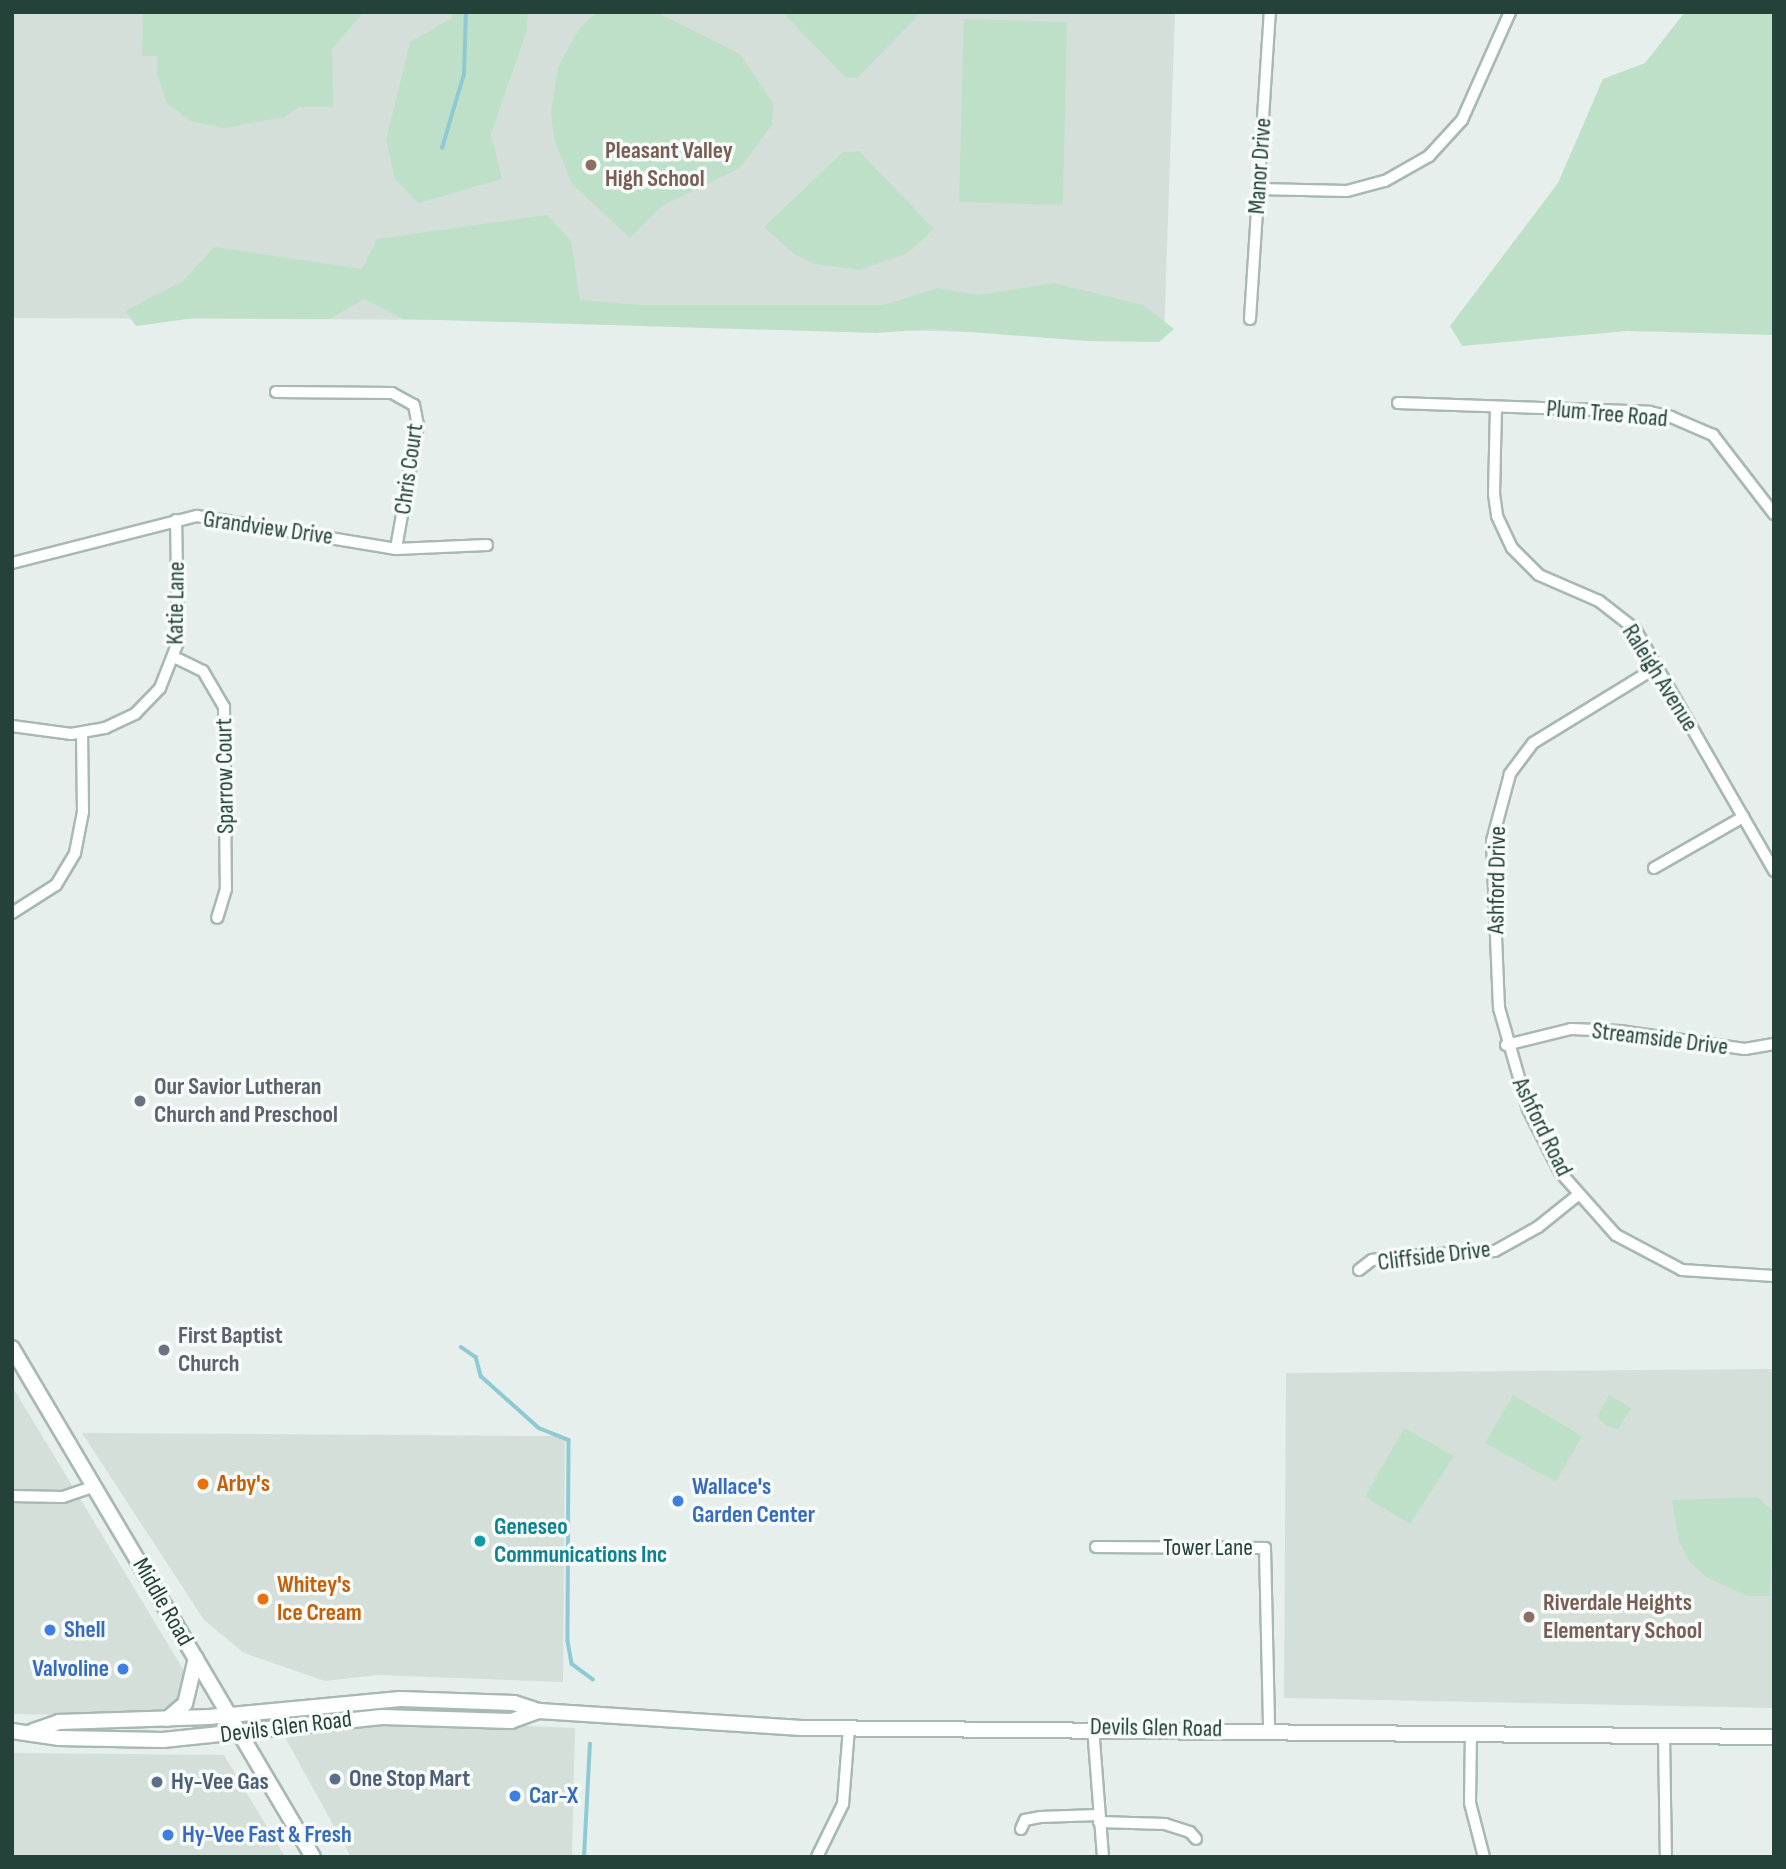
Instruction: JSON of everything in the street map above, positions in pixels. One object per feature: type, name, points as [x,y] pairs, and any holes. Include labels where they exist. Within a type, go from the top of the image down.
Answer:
[{"type":"main road","name":"Middle Road","points":[[12,1348],[313,1857]]},
{"type":"main road","points":[[166,1719],[185,1704],[196,1658]]},
{"type":"main road","name":"Devils Glen Road","points":[[33,1731],[59,1722],[166,1719],[400,1699],[514,1703],[539,1711],[724,1725],[1269,1729],[1774,1737]]},
{"type":"main road","name":"Devils Glen Road","points":[[12,1731],[33,1731],[60,1738],[121,1742],[382,1717],[511,1721],[539,1711]]},
{"type":"street","name":"Manor Drive","points":[[1250,319],[1270,12]]},
{"type":"street","points":[[1259,189],[1348,191],[1385,181],[1429,156],[1462,120],[1510,12]]},
{"type":"street","name":"Chris Court","points":[[276,392],[392,393],[414,405],[418,425],[396,549]]},
{"type":"street","name":"Plum Tree Road","points":[[1398,403],[1650,412],[1695,424],[1713,435],[1774,514]]},
{"type":"street","name":"Raleigh Avenue","points":[[1496,407],[1494,494],[1497,516],[1512,548],[1539,575],[1620,615],[1635,629],[1774,872]]},
{"type":"street","name":"Grandview Drive","points":[[12,563],[176,520],[212,517],[396,549],[487,545]]},
{"type":"street","name":"Katie Lane","points":[[12,726],[82,733],[135,714],[160,688],[174,657],[178,630],[176,520]]},
{"type":"street","name":"Sparrow Court","points":[[174,657],[203,671],[224,707],[226,889],[217,918]]},
{"type":"street","name":"Ashford Drive","points":[[1506,1045],[1496,977],[1492,841],[1510,774],[1533,743],[1657,667]]},
{"type":"street","points":[[12,913],[56,885],[75,853],[83,812],[82,733]]},
{"type":"street","points":[[1654,868],[1743,817]]},
{"type":"street","name":"Streamside Drive","points":[[1506,1045],[1571,1030],[1620,1031],[1737,1049],[1774,1044]]},
{"type":"street","name":"Ashford Road","points":[[1506,1045],[1528,1109],[1560,1172],[1616,1236],[1682,1270],[1774,1276]]},
{"type":"street","name":"Cliffside Drive","points":[[1359,1270],[1372,1260],[1402,1255],[1495,1251],[1538,1227],[1578,1195]]},
{"type":"street","points":[[12,1496],[63,1497],[92,1487]]},
{"type":"street","name":"Tower Lane","points":[[1096,1547],[1265,1548],[1269,1729]]},
{"type":"street","points":[[817,1857],[843,1804],[849,1727]]},
{"type":"street","points":[[1093,1727],[1103,1857]]},
{"type":"street","points":[[1471,1732],[1470,1803],[1484,1857]]},
{"type":"street","points":[[1664,1735],[1666,1857]]},
{"type":"street","points":[[1021,1829],[1026,1820],[1040,1817],[1098,1819],[1165,1824],[1190,1832],[1196,1839]]},
{"type":"shaded area","name":"Pleasant Valley High School","points":[[12,12],[1175,12],[1164,337],[496,320],[12,318]]},
{"type":"shaded area","name":"Riverdale Heights Elementary School","points":[[1774,1369],[1774,1708],[1284,1698],[1286,1373]]},
{"type":"shaded area","points":[[12,1386],[186,1674],[177,1704],[143,1716],[12,1714]]},
{"type":"shaded area","points":[[82,1433],[565,1436],[563,1682],[377,1675],[325,1681],[244,1653],[204,1620]]},
{"type":"shaded area","points":[[378,1720],[575,1728],[572,1857],[351,1857],[282,1732]]},
{"type":"shaded area","points":[[12,1753],[224,1755],[285,1857],[12,1857]]},
{"type":"green space","points":[[143,12],[361,12],[361,15],[332,49],[333,107],[299,107],[285,117],[224,128],[190,121],[167,103],[157,74],[157,56],[142,56]]},
{"type":"green space","points":[[452,12],[528,12],[526,33],[491,134],[502,179],[418,203],[395,179],[386,140],[410,42],[452,18]]},
{"type":"green space","points":[[596,12],[656,12],[740,54],[773,103],[772,125],[740,168],[662,206],[630,238],[572,184],[554,139],[551,113],[558,67],[579,29]]},
{"type":"green space","points":[[782,12],[922,12],[857,78],[845,77]]},
{"type":"green space","points":[[1685,12],[1774,12],[1774,335],[1627,331],[1462,346],[1450,326],[1558,183],[1603,79],[1645,63]]},
{"type":"green space","points":[[964,19],[1067,22],[1063,205],[959,202]]},
{"type":"green space","points":[[859,151],[934,229],[908,253],[859,270],[814,264],[794,254],[764,227],[843,152]]},
{"type":"green space","points":[[547,215],[571,241],[580,300],[641,305],[883,305],[938,288],[978,295],[1054,283],[1143,305],[1174,329],[1159,342],[1086,341],[931,329],[876,333],[404,319],[364,299],[330,319],[195,318],[136,326],[125,311],[183,281],[214,247],[362,269],[377,239]]},
{"type":"green space","points":[[1513,1395],[1582,1436],[1556,1482],[1485,1443]]},
{"type":"green space","points":[[1609,1395],[1631,1408],[1618,1429],[1606,1426],[1597,1416]]},
{"type":"green space","points":[[1404,1428],[1454,1456],[1410,1524],[1365,1497]]},
{"type":"green space","points":[[1757,1497],[1772,1510],[1770,1596],[1747,1596],[1706,1577],[1690,1562],[1679,1541],[1672,1500]]},
{"type":"waterway","points":[[442,148],[464,74],[466,12]]},
{"type":"waterway","points":[[461,1347],[476,1357],[481,1376],[539,1428],[569,1440],[568,1641],[572,1664],[593,1679]]},
{"type":"waterway","points":[[584,1857],[590,1744]]},
{"type":"place","name":"Pleasant Valley High School","points":[[591,165]]},
{"type":"place","name":"Our Savior Lutheran Church and Preschool","points":[[140,1101]]},
{"type":"place","name":"First Baptist Church","points":[[164,1350]]},
{"type":"place","name":"Arby's","points":[[203,1484]]},
{"type":"place","name":"Wallace's Garden Center","points":[[678,1501]]},
{"type":"place","name":"Geneseo Communications Inc","points":[[480,1541]]},
{"type":"place","name":"Whitey's Ice Cream","points":[[263,1599]]},
{"type":"place","name":"Riverdale Heights Elementary School","points":[[1529,1617]]},
{"type":"place","name":"Shell","points":[[50,1630]]},
{"type":"place","name":"Valvoline","points":[[123,1669]]},
{"type":"place","name":"One Stop Mart","points":[[335,1779]]},
{"type":"place","name":"Hy-Vee Gas","points":[[157,1782]]},
{"type":"place","name":"Car-X","points":[[515,1796]]},
{"type":"place","name":"Hy-Vee Fast & Fresh","points":[[168,1835]]}]
